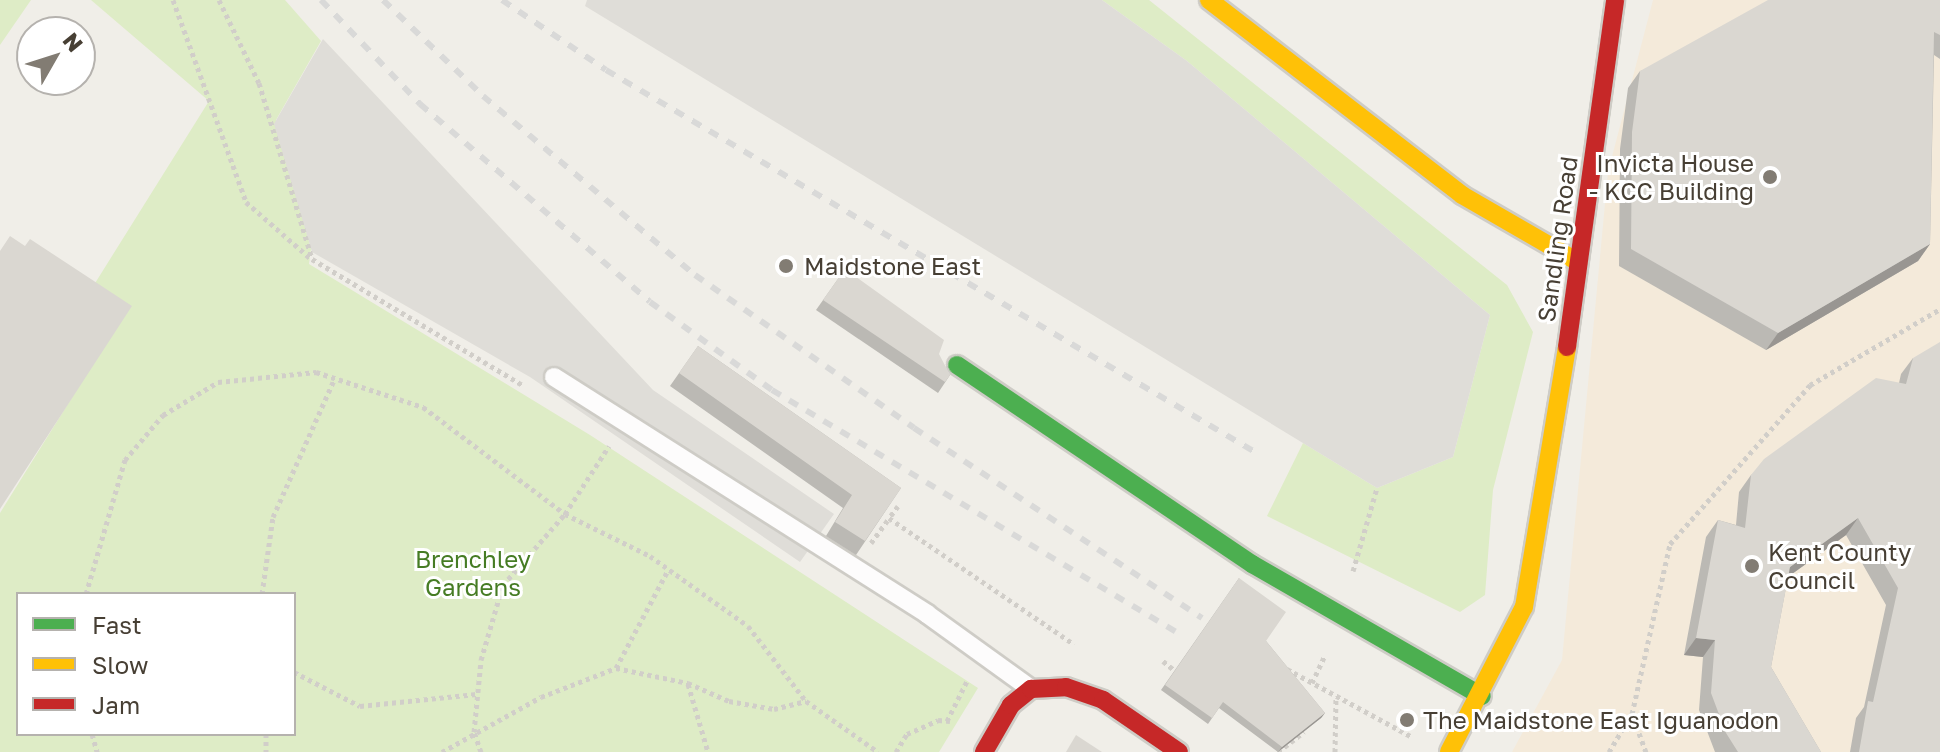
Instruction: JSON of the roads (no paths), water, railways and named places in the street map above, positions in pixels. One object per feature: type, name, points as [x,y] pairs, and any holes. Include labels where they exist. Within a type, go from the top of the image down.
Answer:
[{"type":"street","points":[[1209,0],[1462,195],[1578,262]]},
{"type":"street","name":"Sandling Road","points":[[1449,752],[1482,696],[1524,607],[1548,486],[1615,0]]},
{"type":"street","points":[[957,365],[1252,564],[1482,696]]},
{"type":"street","points":[[984,752],[1011,705],[1031,689],[1066,687],[1103,700],[1179,752]]},
{"type":"lane","points":[[554,377],[927,614],[1031,689]]},
{"type":"railway","points":[[321,0],[420,104],[650,302],[772,390],[1182,635]]},
{"type":"railway","points":[[383,0],[483,96],[695,275],[914,428],[1202,618]]},
{"type":"railway","points":[[502,0],[606,70],[1260,455]]},
{"type":"place","name":"Invicta House - KCC Building","points":[[1770,177]]},
{"type":"place","name":"Maidstone East","points":[[786,266]]},
{"type":"place","name":"Kent County Council","points":[[1752,566]]},
{"type":"place","name":"The Maidstone East Iguanodon","points":[[1407,720]]},
{"type":"park label","name":"Brenchley Gardens","points":[[473,573]]}]
